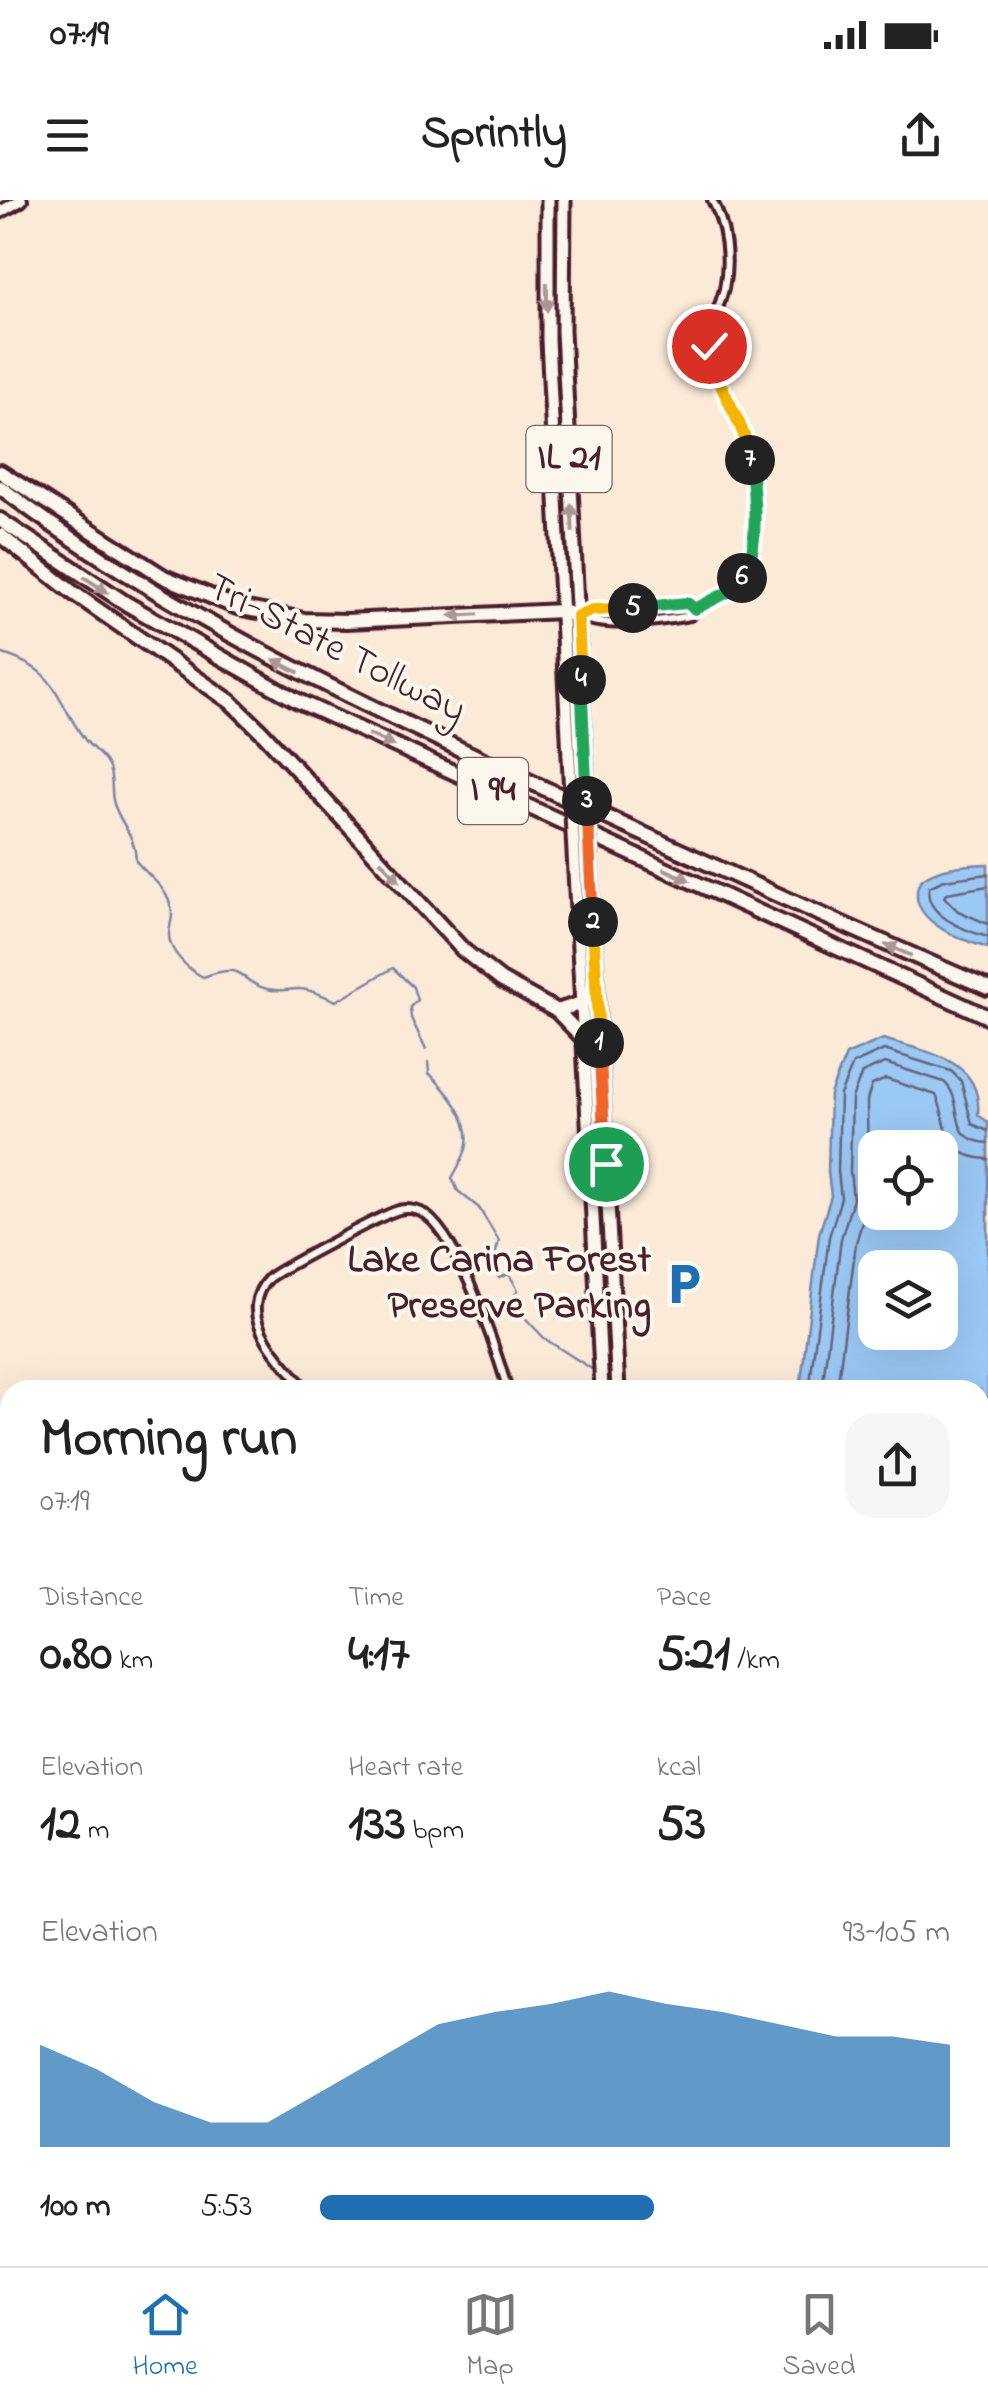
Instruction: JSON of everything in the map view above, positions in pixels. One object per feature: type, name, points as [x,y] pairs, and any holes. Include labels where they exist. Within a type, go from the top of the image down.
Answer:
[{"type":"highway","points":[[0,472],[164,578],[237,607],[304,620],[562,611],[578,616]]},
{"type":"highway","name":"Tri-State Tollway","points":[[0,487],[149,588],[296,672],[782,899],[988,988]]},
{"type":"highway","name":"Tri-State Tollway","points":[[0,520],[126,604],[298,701],[988,1018]]},
{"type":"highway","points":[[0,536],[72,592],[231,702],[463,950],[502,980],[557,1011],[584,1039]]},
{"type":"highway","points":[[557,1011],[582,1003],[596,984]]},
{"type":"main road","name":"IL 21","points":[[548,200],[547,322],[601,1380]]},
{"type":"main road","name":"IL 21","points":[[564,200],[562,302],[617,1380]]},
{"type":"street","points":[[0,212],[21,200]]},
{"type":"street","points":[[578,616],[591,622],[690,616],[695,609],[736,586],[750,566],[754,548],[749,452],[711,366],[709,346],[724,290],[726,266],[722,222],[712,200]]},
{"type":"street","points":[[578,616],[593,610],[687,603],[695,609]]},
{"type":"street","points":[[298,1380],[262,1332],[256,1312],[267,1280],[400,1209],[421,1212],[440,1232],[466,1276],[504,1380]]},
{"type":"green space","points":[[554,200],[558,200],[556,279],[563,499],[553,336]]},
{"type":"green space","points":[[581,874],[586,876],[586,978]]},
{"type":"water","points":[[988,864],[988,948],[931,921],[918,902],[917,891],[921,880],[939,870]]},
{"type":"water","points":[[883,1039],[948,1060],[971,1081],[978,1115],[988,1122],[988,1380],[801,1380],[819,1234],[831,1196],[830,1094],[846,1055]]},
{"type":"waterway","points":[[0,653],[44,676],[83,737],[105,762],[111,775],[114,804],[131,837],[136,861],[168,898],[172,913],[170,941],[186,965],[203,977],[234,971],[267,989],[304,989],[336,1001],[393,968],[413,987],[417,1000],[410,1007],[411,1018],[426,1049]]},
{"type":"waterway","points":[[428,1062],[429,1073],[451,1097],[466,1127],[466,1149],[452,1178],[458,1191],[479,1208],[499,1241],[495,1269],[499,1278],[509,1274],[518,1290],[513,1305],[545,1339],[595,1371]]},
{"type":"place","name":"Lake Carina Forest Preserve Parking","points":[[684,1284]]},
{"type":"route","points":[[606,1164],[578,616],[593,610],[687,603],[695,609],[732,590],[750,566],[754,548],[749,452],[711,366],[709,346]]}]
